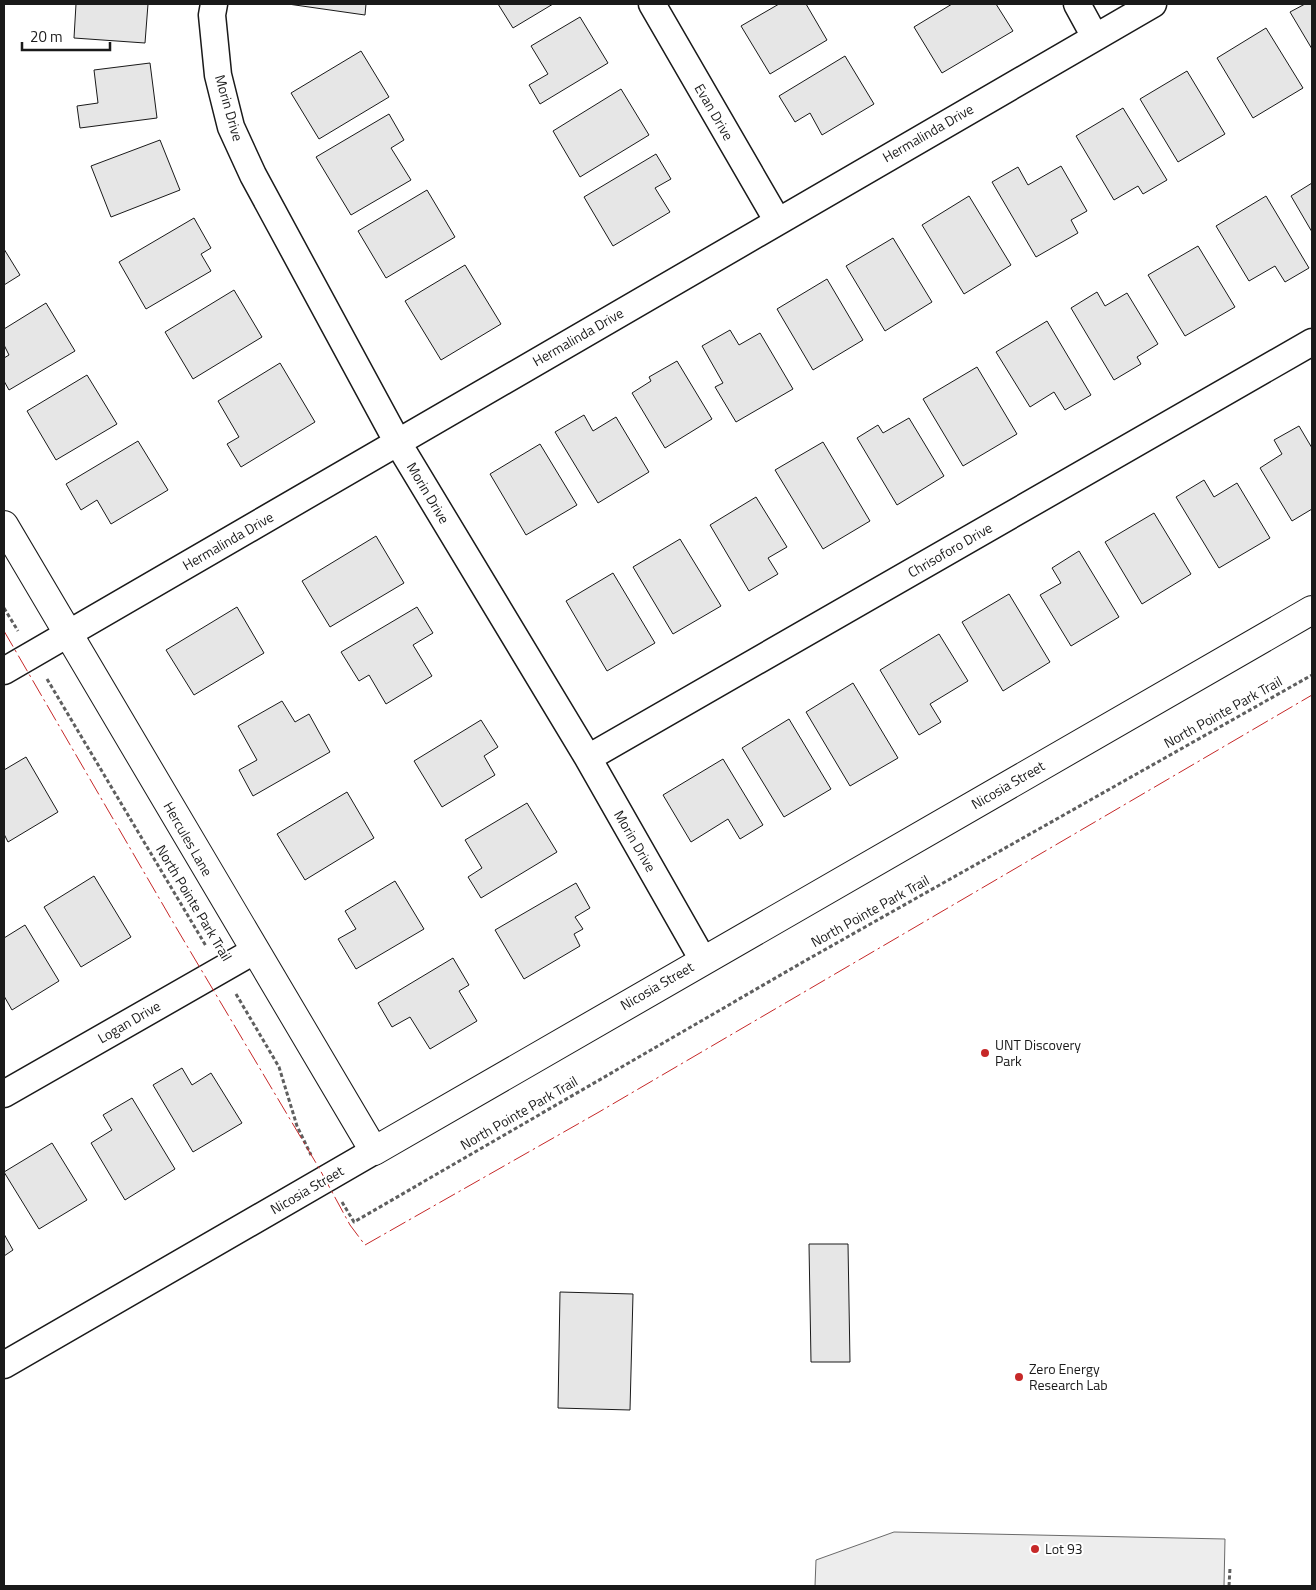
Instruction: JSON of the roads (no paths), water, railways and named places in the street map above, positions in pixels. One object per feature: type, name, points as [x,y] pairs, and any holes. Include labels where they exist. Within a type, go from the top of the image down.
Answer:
[{"type":"street","name":"Morin Drive","points":[[214,4],[212,15],[218,75],[231,127],[253,175],[398,443],[588,758],[703,960]]},
{"type":"street","name":"Evan Drive","points":[[652,4],[777,220]]},
{"type":"street","points":[[1076,4],[1096,37]]},
{"type":"street","name":"Hermalinda Drive","points":[[4,671],[398,443],[777,220],[1153,4]]},
{"type":"street","name":"Chrisoforo Drive","points":[[588,758],[1312,342]]},
{"type":"street","name":"Hercules Lane","points":[[4,526],[374,1151]]},
{"type":"street","name":"Nicosia Street","points":[[4,1365],[1312,610]]},
{"type":"street","name":"Logan Drive","points":[[4,1094],[254,951]]},
{"type":"place","name":"UNT Discovery Park","points":[[985,1053]]},
{"type":"place","name":"Zero Energy Research Lab","points":[[1019,1377]]},
{"type":"place","name":"Lot 93","points":[[1035,1549]]}]
